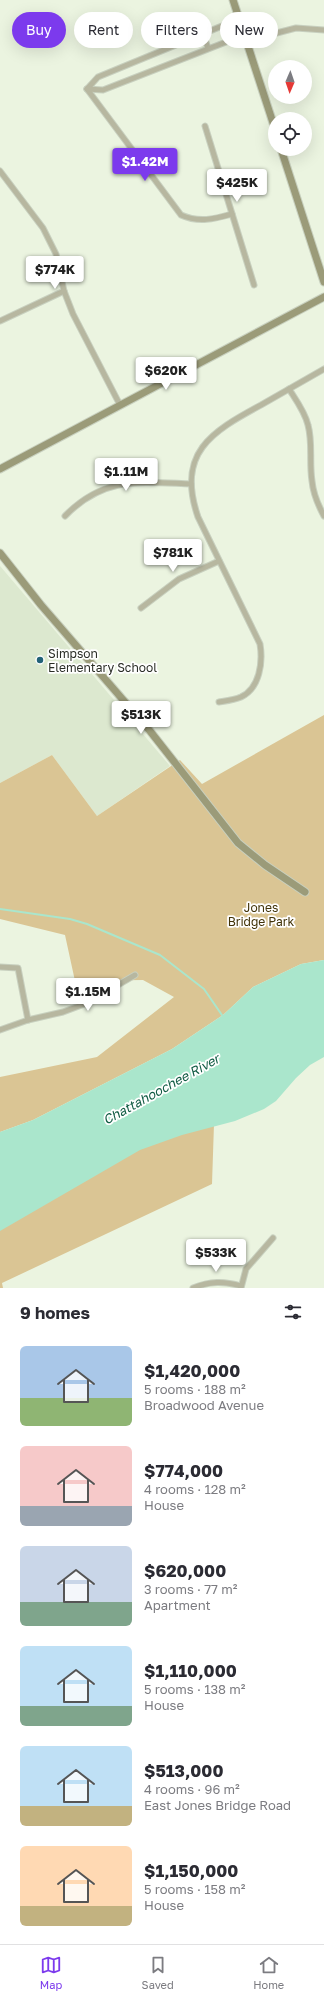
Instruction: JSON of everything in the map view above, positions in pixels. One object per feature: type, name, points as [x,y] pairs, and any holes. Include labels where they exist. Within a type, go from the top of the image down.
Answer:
[{"type":"street","points":[[232,0],[236,12]]},
{"type":"street","points":[[278,32],[296,28],[324,30]]},
{"type":"street","points":[[87,89],[98,77],[169,48]]},
{"type":"street","points":[[87,89],[103,90],[208,48]]},
{"type":"street","points":[[248,48],[269,112]]},
{"type":"street","points":[[87,89],[181,215],[189,218],[209,220],[232,214]]},
{"type":"street","points":[[205,126],[254,285]]},
{"type":"street","points":[[283,156],[324,282]]},
{"type":"street","points":[[0,171],[43,228],[56,254],[64,291],[73,314],[120,405]]},
{"type":"street","points":[[0,321],[64,291]]},
{"type":"street","points":[[0,469],[324,297]]},
{"type":"street","points":[[219,702],[241,697],[252,688],[260,673],[262,658],[260,644],[198,517],[193,501],[191,484],[193,470],[199,452],[209,438],[225,424],[324,369]]},
{"type":"street","points":[[289,389],[300,405],[308,424],[311,442],[312,481],[324,516]]},
{"type":"street","points":[[65,516],[79,502],[110,487],[139,482],[191,484]]},
{"type":"street","points":[[0,552],[41,605],[150,731],[238,843],[265,866],[305,892]]},
{"type":"street","points":[[141,608],[179,579],[219,561]]},
{"type":"street","points":[[0,967],[18,968],[28,1020]]},
{"type":"street","points":[[0,1030],[28,1020],[63,1012],[87,1004],[135,975]]},
{"type":"street","points":[[193,1288],[216,1281],[241,1287],[246,1269],[273,1238]]},
{"type":"shaded area","name":"Simpson Elementary School","points":[[0,566],[170,766],[97,816],[52,755],[0,783]]},
{"type":"green space","name":"Jones Bridge Park","points":[[324,715],[324,960],[301,964],[253,987],[223,1015],[172,1049],[33,1120],[0,1132],[0,1077],[97,1057],[174,997],[143,980],[75,981],[65,935],[0,919],[0,783],[52,755],[97,816],[180,760],[202,784]]},
{"type":"green space","points":[[215,1094],[212,1184],[2,1283],[3,1288],[0,1288],[0,1221]]},
{"type":"water","name":"Chattahoochee River","points":[[324,960],[324,1057],[310,1065],[296,1078],[276,1101],[264,1109],[235,1121],[182,1135],[140,1150],[0,1231],[0,1132],[33,1120],[172,1049],[223,1015],[253,987],[301,964]]},
{"type":"waterway","points":[[0,909],[70,919],[87,924],[160,955],[204,989],[224,1018]]},
{"type":"place","name":"Simpson Elementary School","points":[[40,660]]}]
